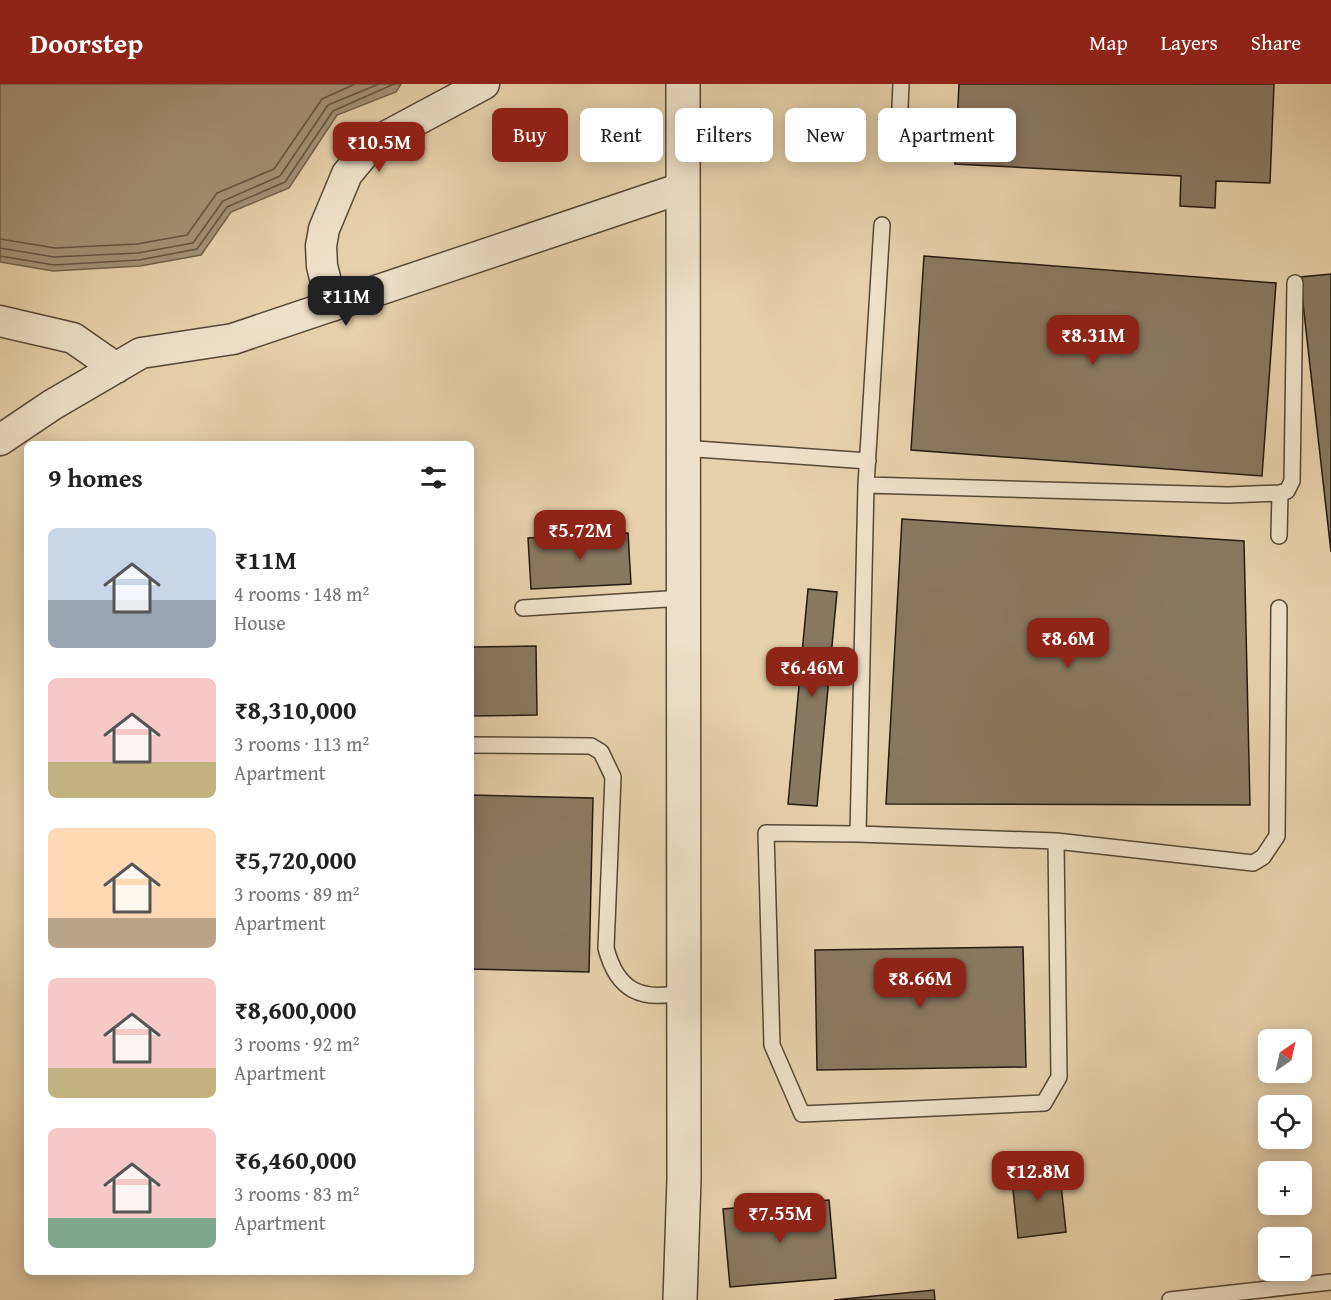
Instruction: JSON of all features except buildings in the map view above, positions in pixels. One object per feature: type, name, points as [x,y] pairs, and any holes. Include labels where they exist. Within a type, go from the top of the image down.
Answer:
[{"type":"street","points":[[332,306],[322,266],[321,246],[324,229],[347,174],[372,144],[484,84]]},
{"type":"street","points":[[680,1300],[683,992],[683,84]]},
{"type":"street","points":[[0,440],[52,405],[141,353],[233,339],[682,188]]},
{"type":"street","points":[[0,321],[72,338],[116,368]]},
{"type":"lane","points":[[900,108],[901,84]]},
{"type":"lane","points":[[858,834],[866,485],[882,225]]},
{"type":"lane","points":[[866,485],[1228,495],[1280,493],[1287,490],[1292,481],[1295,283]]},
{"type":"lane","points":[[682,448],[868,461]]},
{"type":"lane","points":[[1280,493],[1280,536]]},
{"type":"lane","points":[[523,608],[683,598]]},
{"type":"lane","points":[[1056,841],[1059,1077],[1044,1102],[802,1114],[772,1045],[766,833],[1056,841],[1253,863],[1263,857],[1277,837],[1279,608]]},
{"type":"lane","points":[[474,745],[591,746],[601,752],[613,777],[606,948],[612,969],[622,982],[638,993],[662,997],[683,992]]},
{"type":"lane","points":[[1170,1300],[1331,1282]]},
{"type":"water","points":[[0,84],[401,84],[396,92],[337,115],[289,188],[231,212],[201,255],[140,266],[53,271],[0,262]]}]
